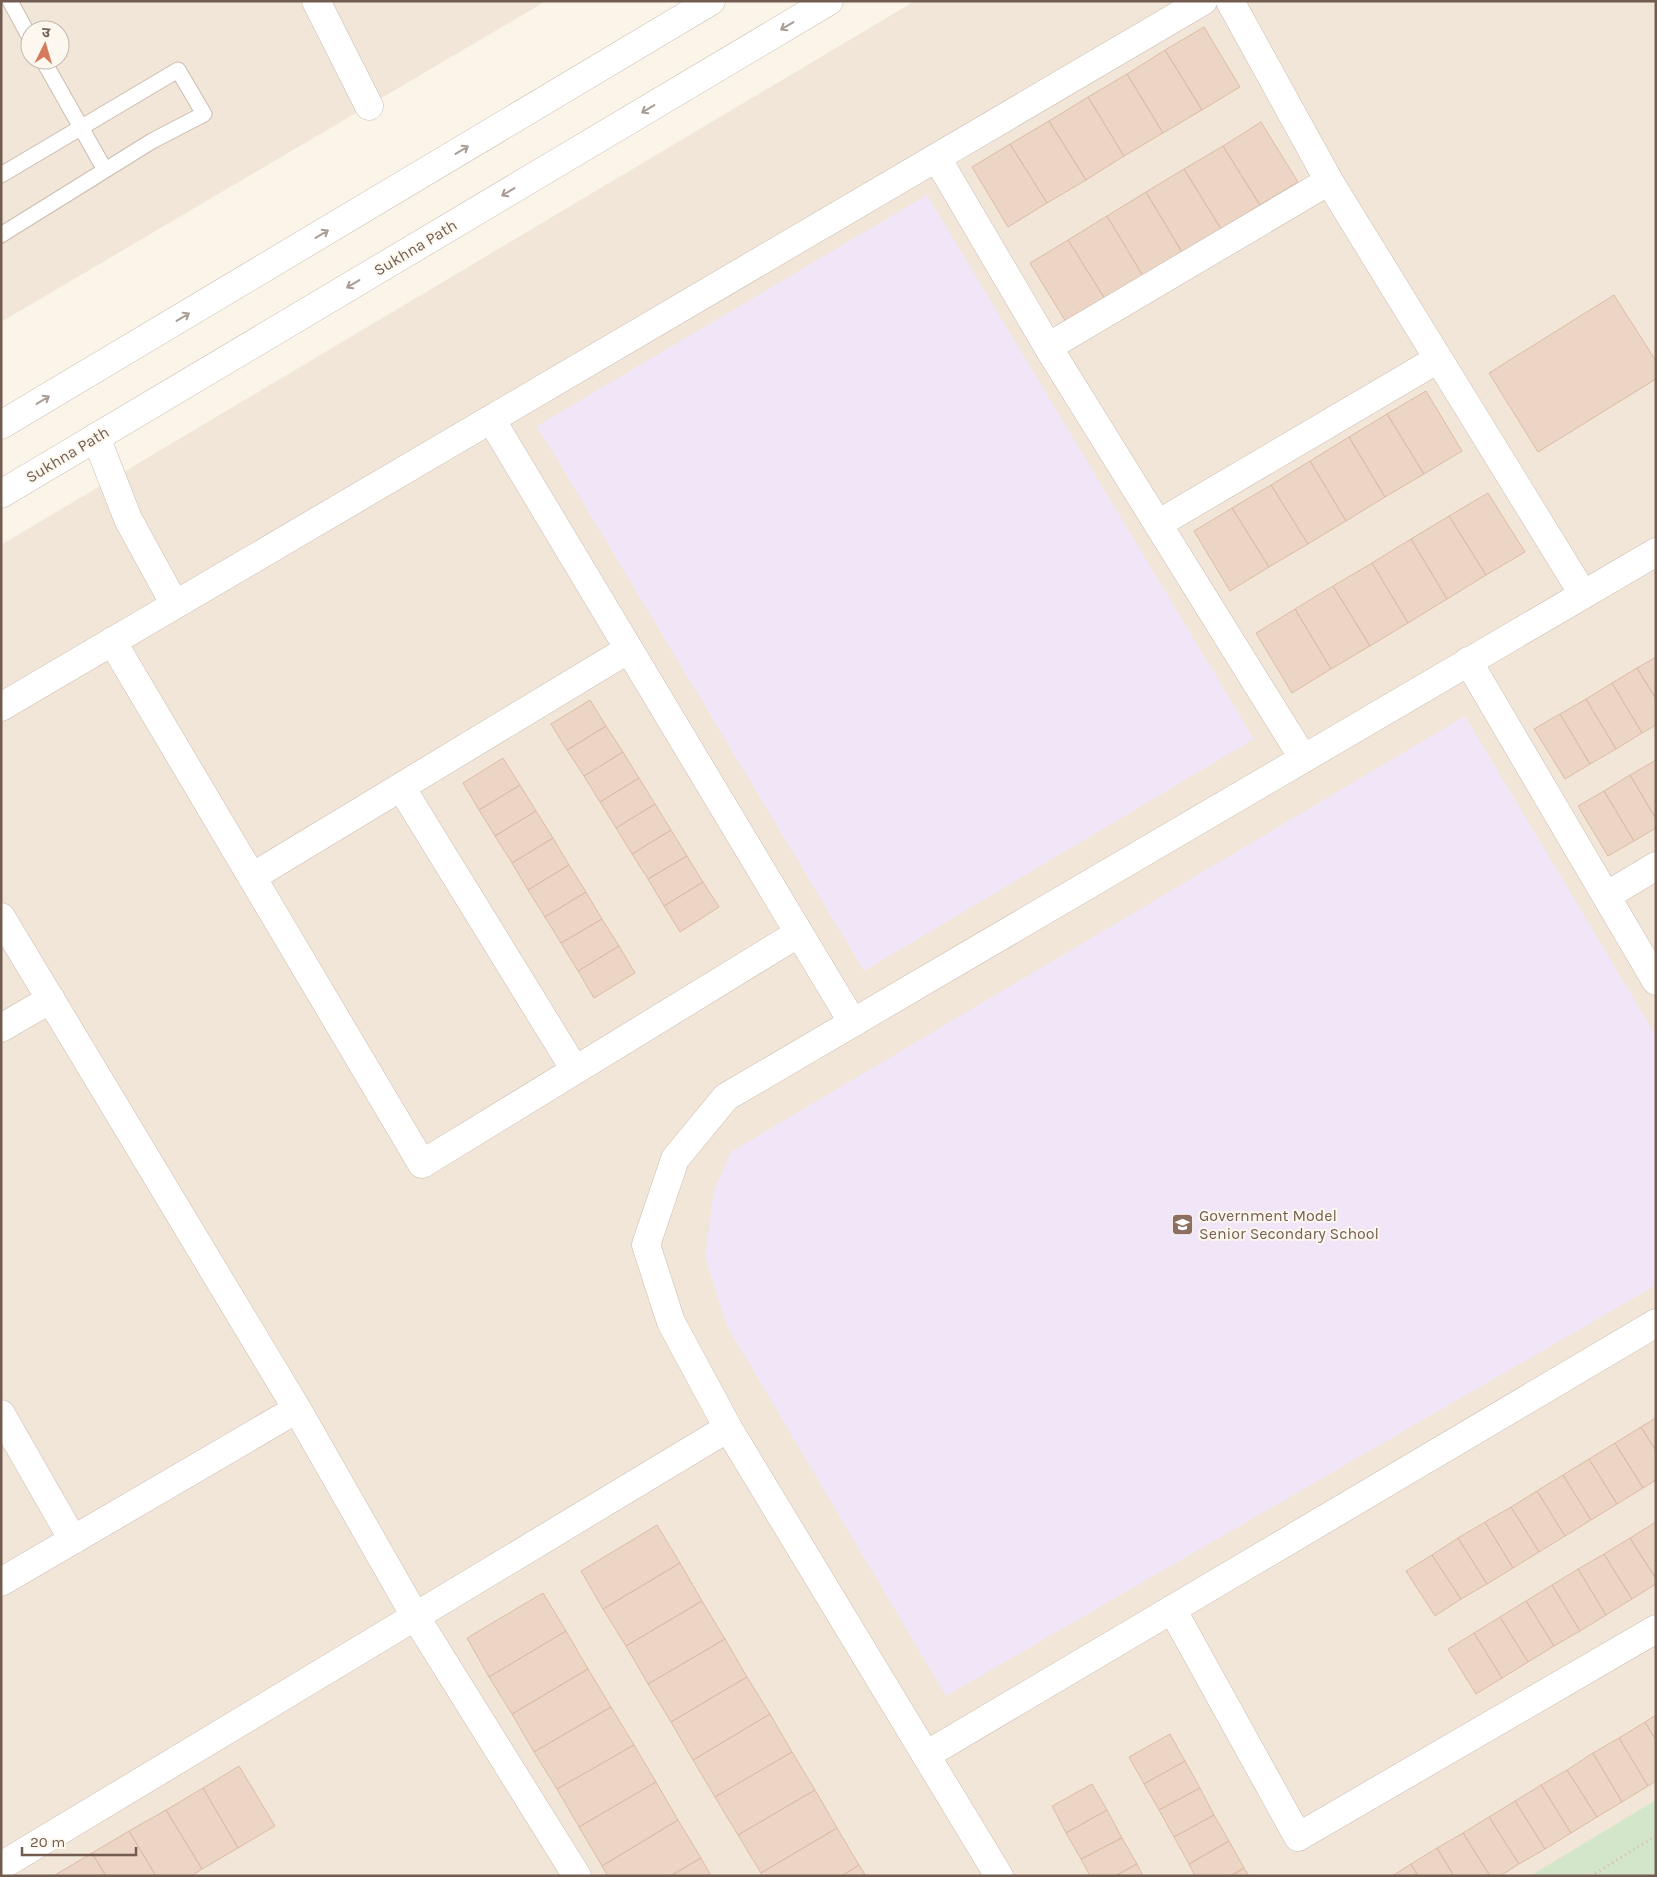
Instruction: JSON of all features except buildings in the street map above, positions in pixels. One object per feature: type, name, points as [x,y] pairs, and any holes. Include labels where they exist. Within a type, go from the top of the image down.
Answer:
[{"type":"street","points":[[316,1],[369,106]]},
{"type":"street","points":[[1,425],[712,1]]},
{"type":"street","name":"Sukhna Path","points":[[1,494],[829,1]]},
{"type":"street","points":[[1,707],[1203,1]]},
{"type":"street","points":[[1230,1],[1329,181],[1583,594]]},
{"type":"street","points":[[936,158],[1048,347],[1303,758]]},
{"type":"street","points":[[1048,347],[1329,181]]},
{"type":"street","points":[[1158,524],[1438,359]]},
{"type":"street","points":[[491,419],[853,1023]]},
{"type":"street","points":[[96,437],[128,519],[175,604]]},
{"type":"street","points":[[999,1876],[728,1428],[671,1322],[646,1245],[675,1159],[726,1097],[1656,552]]},
{"type":"street","points":[[112,642],[422,1164],[799,933]]},
{"type":"street","points":[[252,877],[629,649]]},
{"type":"street","points":[[1468,661],[1656,981]]},
{"type":"street","points":[[401,787],[575,1070]]},
{"type":"street","points":[[1606,896],[1656,866]]},
{"type":"street","points":[[1,917],[297,1409],[415,1616],[567,1872]]},
{"type":"street","points":[[1,1028],[50,999]]},
{"type":"street","points":[[926,1755],[1656,1323]]},
{"type":"street","points":[[1,1582],[297,1409]]},
{"type":"street","points":[[1,1414],[73,1540]]},
{"type":"street","points":[[1,1866],[728,1428]]},
{"type":"street","points":[[1172,1609],[1298,1837],[1656,1629]]},
{"type":"lane","points":[[10,1],[20,20]]},
{"type":"lane","points":[[49,70],[105,170]]},
{"type":"lane","points":[[1,176],[178,70],[204,114],[152,141],[1,235]]},
{"type":"path","points":[[1591,1876],[1656,1836]]},
{"type":"shaded area","points":[[1,1],[546,1],[1,322]]},
{"type":"shaded area","points":[[915,1],[1656,1],[1656,1876],[1,1876],[1,545]]},
{"type":"shaded area","points":[[927,195],[1254,739],[864,971],[537,426]]},
{"type":"shaded area","name":"Government Model Senior Secondary School","points":[[1465,716],[1656,1036],[1656,1285],[946,1696],[727,1326],[705,1257],[714,1191],[731,1152]]},
{"type":"green space","points":[[1656,1800],[1656,1876],[1530,1876]]},
{"type":"place","name":"Government Model Senior Secondary School","points":[[1183,1224]]}]
